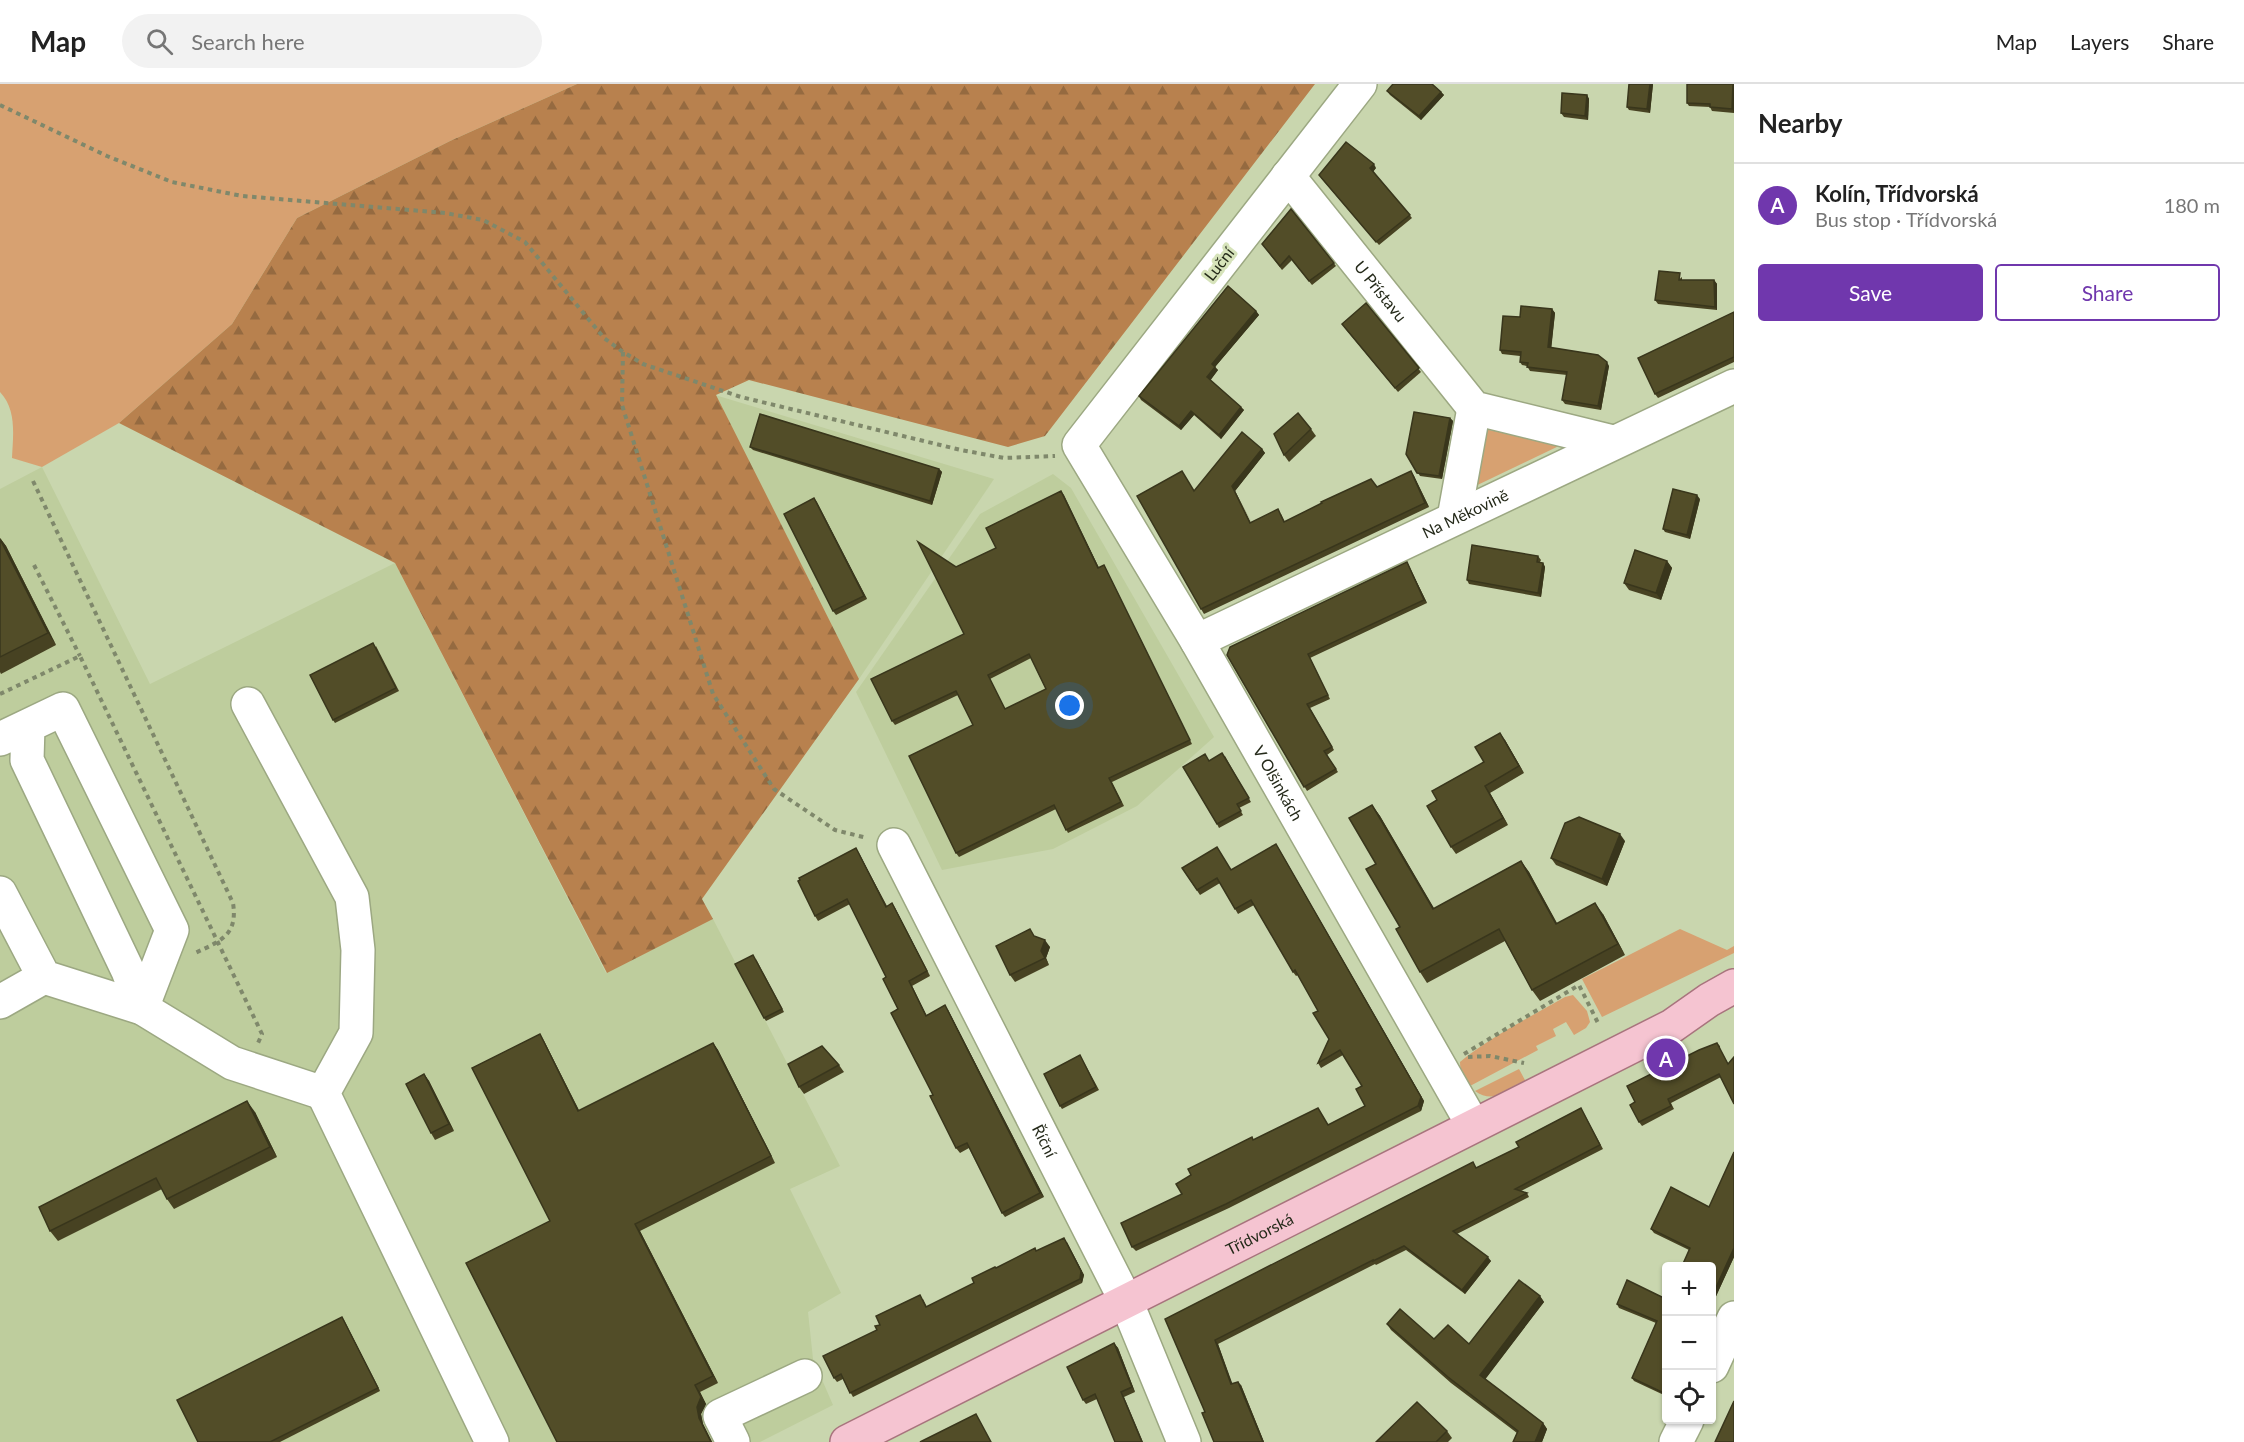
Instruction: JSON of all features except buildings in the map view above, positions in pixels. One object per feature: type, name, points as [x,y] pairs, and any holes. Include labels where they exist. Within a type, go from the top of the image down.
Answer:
[{"type":"main road","name":"Třídvorská","points":[[1672,1026],[1734,986]]},
{"type":"main road","name":"Třídvorská","points":[[847,1442],[1672,1026],[1734,1004]]},
{"type":"street","name":"Luční","points":[[1079,445],[1360,84]]},
{"type":"street","name":"U Přístavu","points":[[1288,176],[1474,408]]},
{"type":"street","name":"Na Měkovině","points":[[1197,641],[1734,386]]},
{"type":"street","points":[[1454,518],[1474,408],[1613,442]]},
{"type":"street","name":"V Olšinkách","points":[[1079,445],[1197,641],[1473,1125]]},
{"type":"street","points":[[248,704],[352,897],[358,950],[356,1033],[323,1094]]},
{"type":"street","points":[[63,709],[172,930],[142,1008],[128,971],[14,732],[63,709]]},
{"type":"street","name":"Říční","points":[[894,845],[1126,1301],[1184,1442]]},
{"type":"street","points":[[0,893],[44,977],[142,1008],[232,1063],[323,1094],[492,1442]]},
{"type":"street","points":[[0,1002],[44,977]]},
{"type":"street","points":[[1716,1357],[1734,1318]]},
{"type":"street","points":[[733,1442],[720,1416],[805,1376]]},
{"type":"street","points":[[1676,1442],[1684,1424]]},
{"type":"path","points":[[0,105],[107,156],[172,182],[242,196],[446,213],[483,220],[525,242],[604,338],[623,352],[643,364],[741,397],[961,450],[1004,458],[1051,457],[1079,445]]},
{"type":"path","points":[[623,352],[622,405],[713,694],[774,789],[835,830],[894,845]]},
{"type":"path","points":[[33,481],[233,903],[235,916],[230,932],[218,942],[156,971]]},
{"type":"path","points":[[33,566],[80,656]]},
{"type":"path","points":[[1524,1063],[1490,1056],[1458,1058],[1579,985],[1599,1025]]},
{"type":"shaded area","points":[[0,84],[577,84],[450,141],[297,218],[232,324],[119,423],[42,467],[12,458],[12,415],[0,392]]},
{"type":"shaded area","points":[[715,395],[994,479],[859,679]]},
{"type":"shaded area","points":[[1479,428],[1563,444],[1467,490]]},
{"type":"shaded area","points":[[42,467],[150,684],[395,563],[606,973],[713,919],[840,1166],[790,1189],[841,1293],[808,1312],[813,1359],[833,1405],[760,1442],[0,1442],[0,489]]},
{"type":"shaded area","points":[[1053,474],[1071,488],[1214,737],[1137,806],[1053,849],[942,870],[856,692],[980,514]]},
{"type":"shaded area","points":[[1680,929],[1727,950],[1734,946],[1734,953],[1602,1017],[1582,979]]},
{"type":"shaded area","points":[[1573,995],[1587,1011],[1590,1022],[1586,1028],[1574,1035],[1566,1022],[1553,1029],[1556,1036],[1536,1046],[1538,1050],[1470,1086],[1465,1081],[1460,1062],[1511,1027],[1565,997]]},
{"type":"shaded area","points":[[1519,1069],[1526,1082],[1501,1095],[1481,1095],[1475,1091]]},
{"type":"green space","points":[[577,84],[1315,84],[1045,436],[1008,447],[749,380],[716,395],[859,679],[702,899],[713,919],[607,973],[395,563],[119,423],[232,324],[297,218],[450,141]]},
{"type":"place","name":"Kolín, Třídvorská","points":[[1666,1058]]}]
